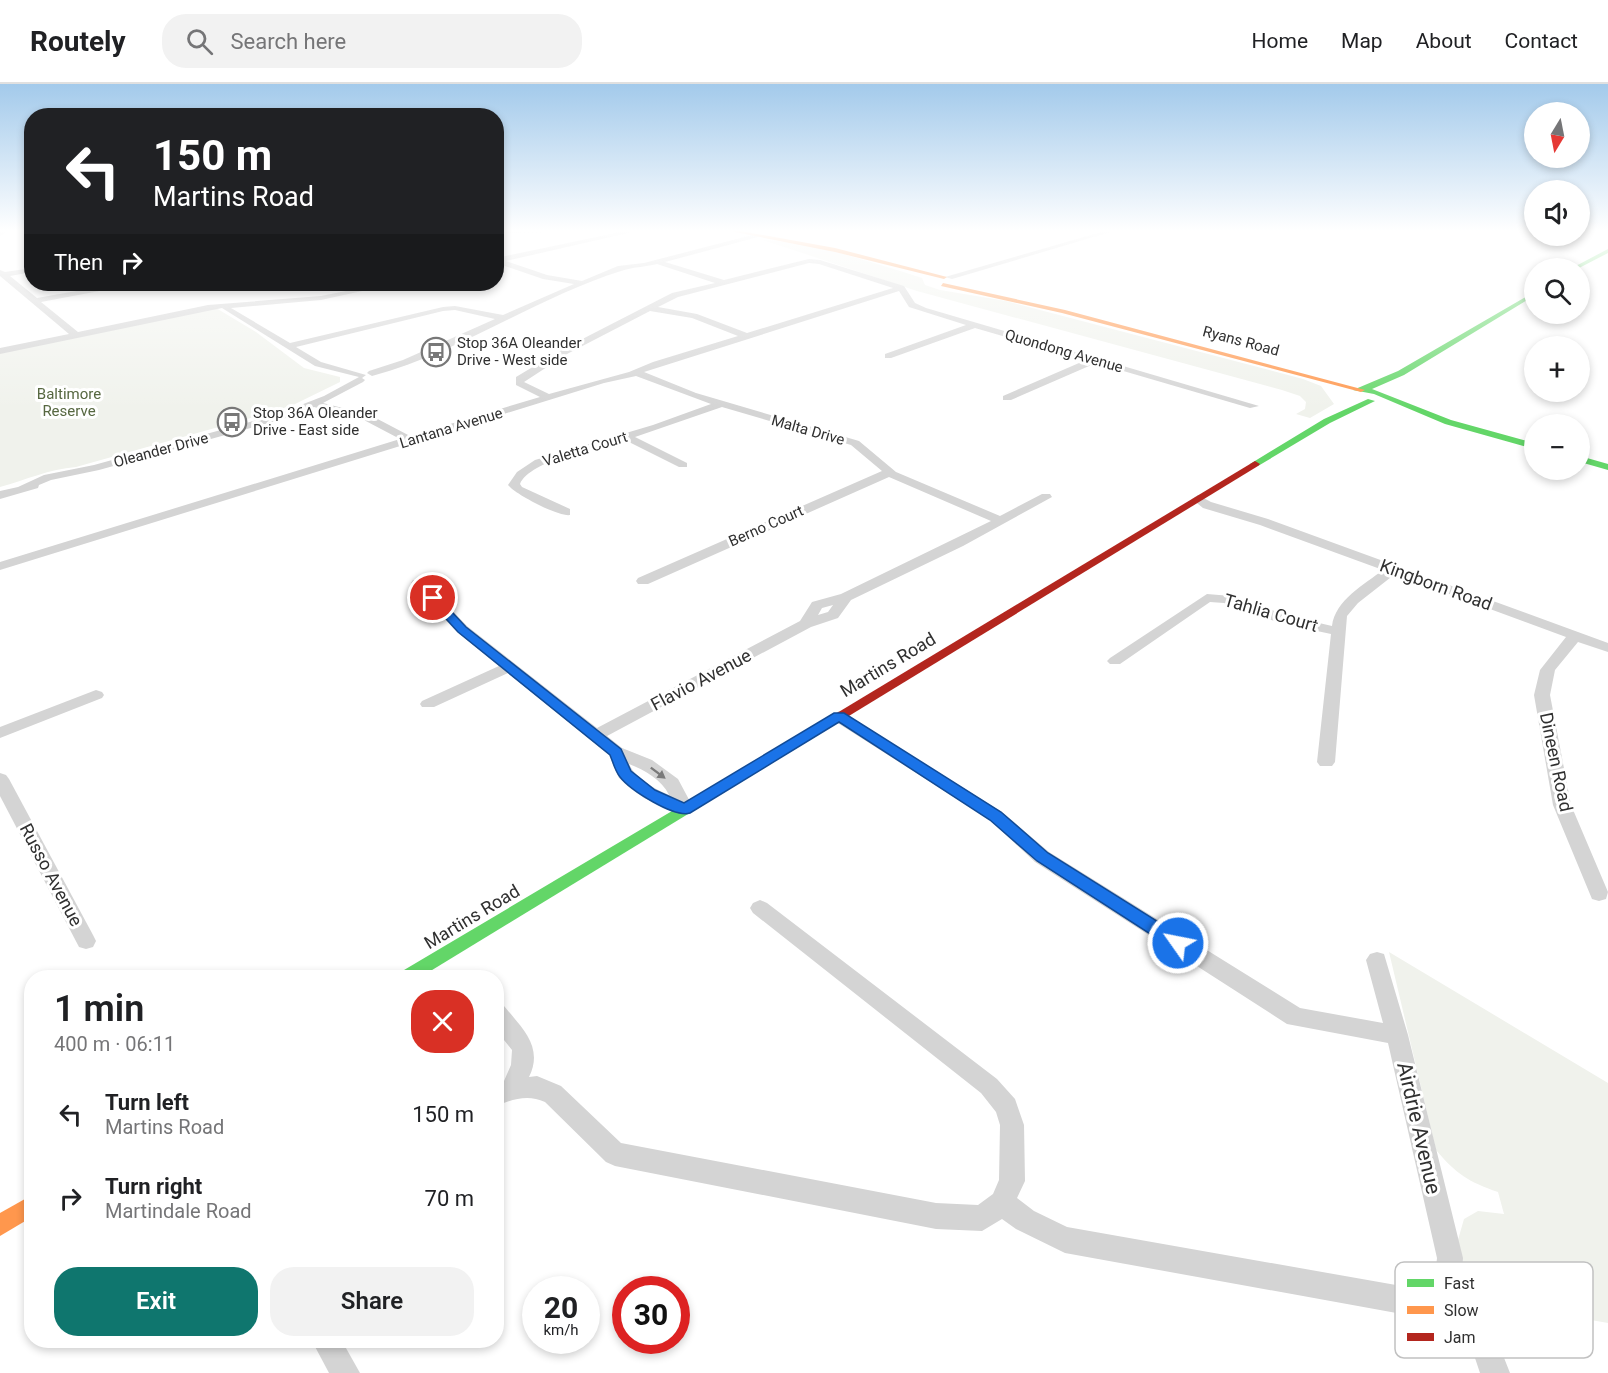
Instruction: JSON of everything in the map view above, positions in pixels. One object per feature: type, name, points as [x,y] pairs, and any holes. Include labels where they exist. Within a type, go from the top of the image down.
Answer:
[{"type":"street","points":[[22,290],[76,335]]},
{"type":"street","points":[[226,306],[318,364],[360,378],[377,374],[565,290]]},
{"type":"street","name":"Quondong Avenue","points":[[548,397],[519,383],[519,379],[648,308],[675,295],[692,290]]},
{"type":"street","name":"Lantana Avenue","points":[[0,566],[548,397],[637,373],[656,364],[894,290]]},
{"type":"street","name":"Quondong Avenue","points":[[902,290],[909,302],[916,307],[1254,406]]},
{"type":"street","name":"Ryans Road","points":[[984,290],[1306,376],[1524,443]]},
{"type":"street","name":"Ryans Road","points":[[984,290],[1063,311]]},
{"type":"street","points":[[35,301],[89,291]]},
{"type":"street","points":[[0,351],[208,307],[321,298],[356,291]]},
{"type":"street","name":"Martins Road","points":[[418,970],[1524,300]]},
{"type":"street","points":[[289,346],[443,309],[455,308],[504,318]]},
{"type":"street","points":[[648,308],[694,316],[747,336]]},
{"type":"street","points":[[888,356],[974,325]]},
{"type":"street","points":[[1007,398],[1095,360]]},
{"type":"street","name":"Malta Drive","points":[[637,373],[720,404],[855,443],[890,472],[1001,521]]},
{"type":"street","name":"Oleander Drive","points":[[0,495],[23,488],[65,481],[95,468],[251,425],[313,404],[360,378]]},
{"type":"street","points":[[313,404],[366,417],[410,440]]},
{"type":"street","name":"Valetta Court","points":[[566,512],[554,504],[520,491],[514,485],[515,481],[524,471],[539,462],[627,437],[720,404]]},
{"type":"street","points":[[627,437],[683,465]]},
{"type":"street","points":[[1590,462],[1608,467]]},
{"type":"street","name":"Berno Court","points":[[643,580],[890,472]]},
{"type":"street","name":"Flavio Avenue","points":[[595,736],[806,624],[833,615],[846,597],[1046,497]]},
{"type":"street","name":"Kingborn Road","points":[[1198,499],[1210,506],[1264,522],[1608,648]]},
{"type":"street","points":[[1326,762],[1340,616],[1346,606],[1392,570]]},
{"type":"street","points":[[418,583],[462,629],[616,752],[625,774],[650,794],[685,809]]},
{"type":"street","name":"Tahlia Court","points":[[1115,661],[1207,598],[1226,599],[1285,620],[1338,631]]},
{"type":"street","name":"Dineen Road","points":[[1575,636],[1545,672],[1541,684],[1542,695],[1562,805],[1599,894]]},
{"type":"street","points":[[428,704],[509,667]]},
{"type":"street","points":[[0,732],[96,695]]},
{"type":"street","points":[[839,716],[996,816],[1042,857],[1295,1017],[1397,1035]]},
{"type":"street","name":"Russo Avenue","points":[[0,778],[7,807],[86,941]]},
{"type":"street","points":[[504,1091],[537,1087],[553,1094],[615,1154],[936,1216],[982,1218],[1002,1203],[1012,1181],[1012,1125],[1007,1107],[989,1086],[760,908]]},
{"type":"street","name":"Airdrie Avenue","points":[[1377,960],[1397,1035],[1450,1262]]},
{"type":"street","points":[[504,1023],[523,1047],[523,1066],[504,1091]]},
{"type":"street","points":[[1002,1203],[1025,1220],[1065,1240],[1395,1299]]},
{"type":"street","points":[[0,1225],[24,1210]]},
{"type":"street","points":[[330,1348],[345,1373]]},
{"type":"street","points":[[1489,1358],[1494,1373]]},
{"type":"green space","points":[[914,290],[941,290],[1006,301],[1303,379],[1321,386],[1334,404],[1310,418],[1296,414],[1305,409],[1306,402],[1300,396],[1282,390]]},
{"type":"green space","name":"Baltimore Reserve","points":[[216,308],[256,332],[304,368],[340,377],[340,382],[293,405],[258,416],[76,467],[47,472],[0,487],[0,353]]},
{"type":"green space","points":[[1389,952],[1608,1083],[1608,1323],[1593,1320],[1593,1262],[1463,1262],[1458,1240],[1464,1219],[1478,1211],[1504,1214],[1498,1192],[1464,1176],[1436,1150]]},
{"type":"traffic: fast","points":[[1363,390],[1401,373],[1524,300]]},
{"type":"traffic: fast","points":[[1357,390],[1376,392],[1448,422],[1524,443]]},
{"type":"traffic: fast","points":[[1255,464],[1327,421],[1371,401]]},
{"type":"traffic: fast","points":[[1590,462],[1608,467]]},
{"type":"traffic: fast","points":[[418,970],[834,719]]},
{"type":"traffic: slow","points":[[967,290],[1063,311],[1361,390]]},
{"type":"traffic: slow","points":[[0,1225],[24,1210]]},
{"type":"traffic: jam","points":[[834,719],[1255,464]]},
{"type":"place","name":"Stop 36A Oleander Drive - West side","points":[[436,352]]},
{"type":"place","name":"Stop 36A Oleander Drive - East side","points":[[232,422]]},
{"type":"route","points":[[433,598],[462,629],[616,752],[625,774],[650,794],[685,809],[839,716],[996,816],[1042,857],[1178,943]]}]
